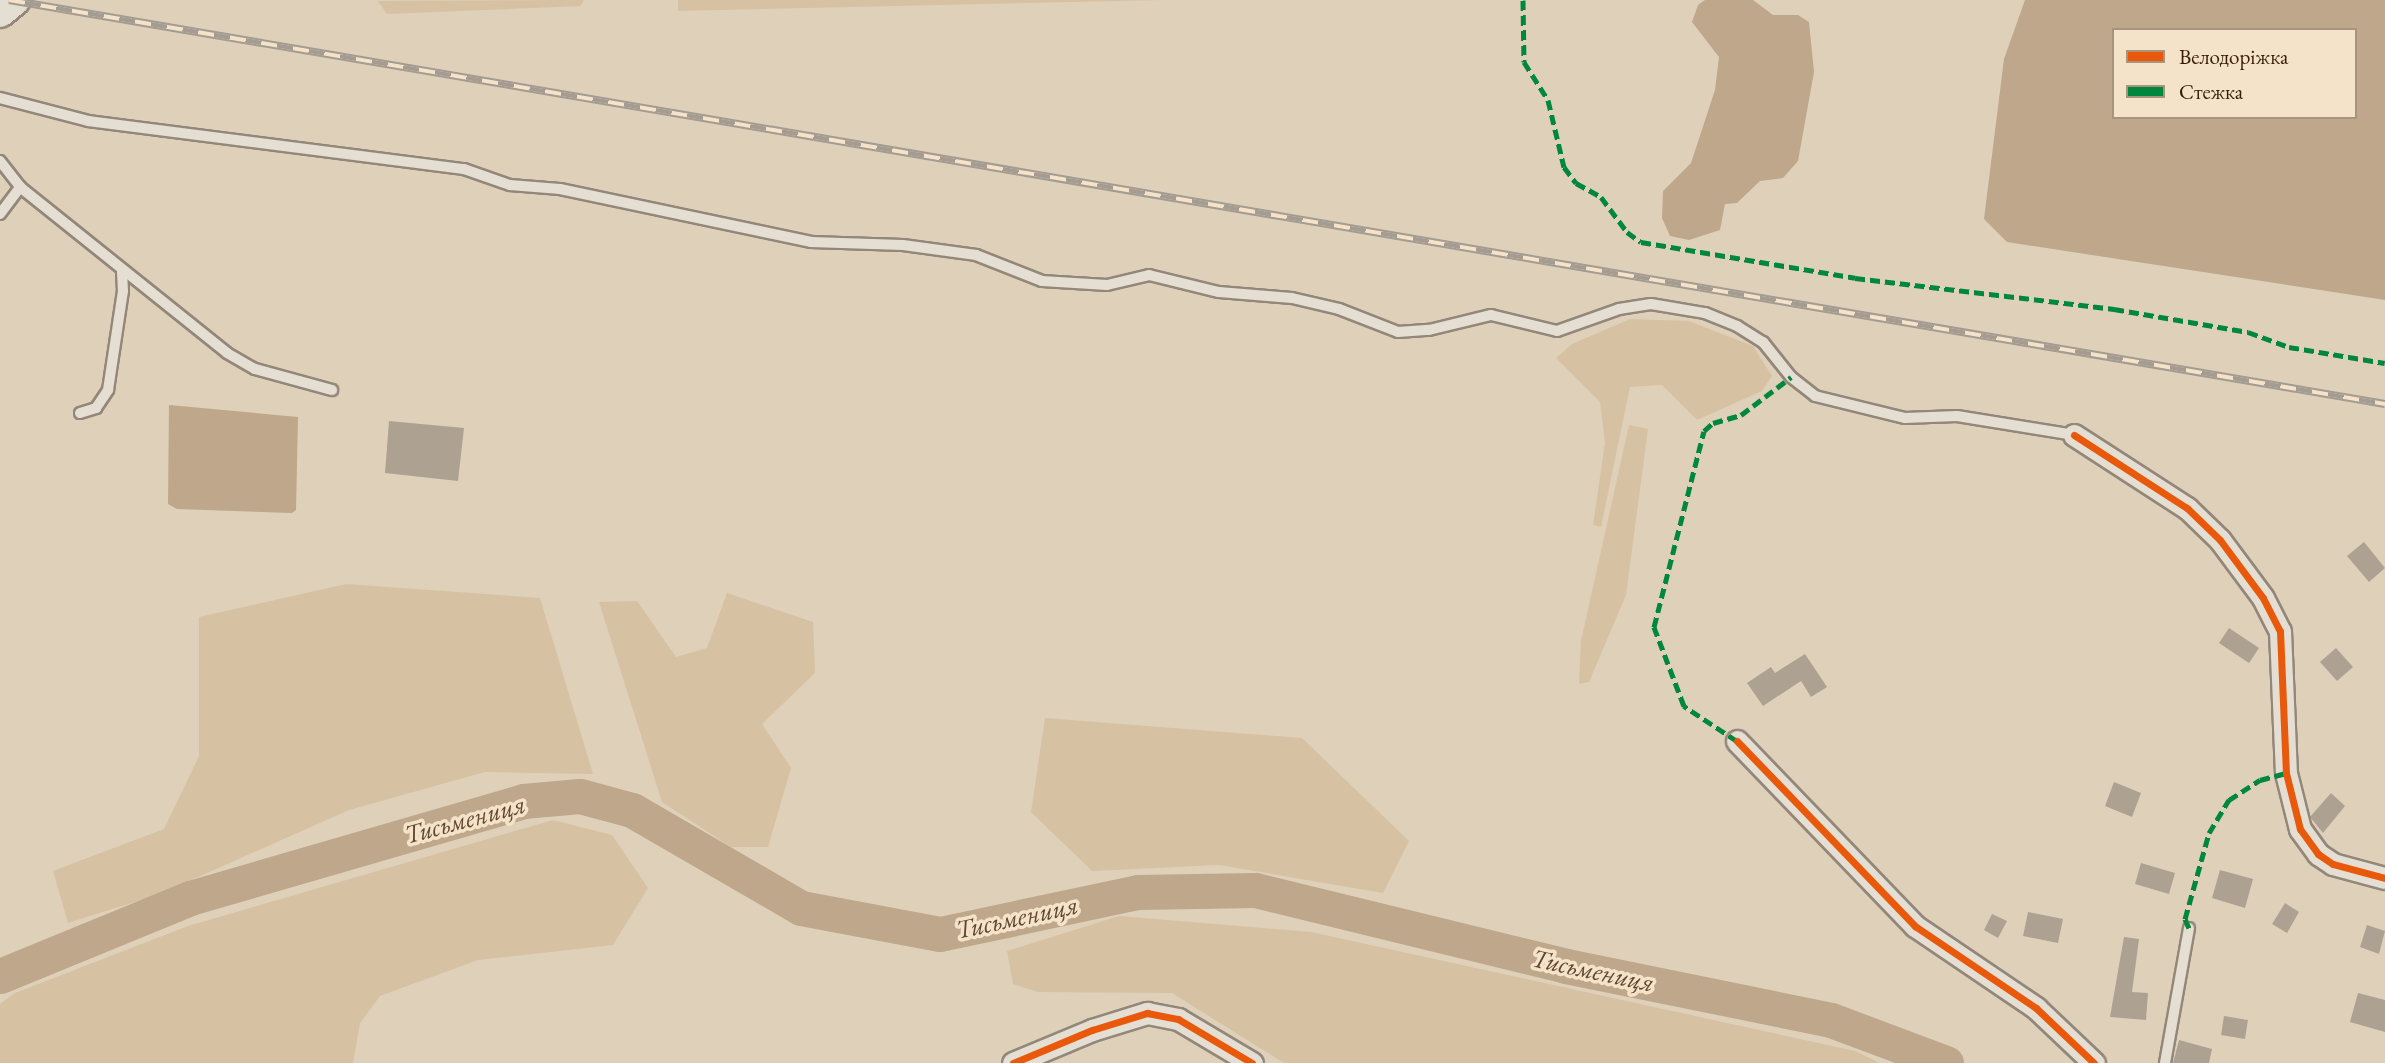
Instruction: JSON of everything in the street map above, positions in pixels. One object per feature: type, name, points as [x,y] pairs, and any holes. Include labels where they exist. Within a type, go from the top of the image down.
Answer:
[{"type":"main road","points":[[0,12],[15,0]]},
{"type":"street","points":[[2074,435],[2187,508],[2220,540],[2263,598],[2280,631],[2284,749],[2300,829],[2318,855],[2333,864],[2385,878]]},
{"type":"street","points":[[1737,741],[1915,926],[2036,1008],[2094,1063]]},
{"type":"street","points":[[1013,1063],[1092,1030],[1147,1013],[1178,1019],[1252,1063]]},
{"type":"lane","points":[[0,98],[88,121],[464,169],[510,185],[560,189],[811,242],[903,245],[976,255],[1042,281],[1107,285],[1149,275],[1219,292],[1292,298],[1339,309],[1398,332],[1429,330],[1491,315],[1557,331],[1619,309],[1651,303],[1705,313],[1737,326],[1763,342],[1791,377],[1815,396],[1905,418],[1957,416],[2074,435]]},
{"type":"lane","points":[[0,161],[20,187],[122,272],[255,369],[332,390]]},
{"type":"lane","points":[[0,214],[20,187]]},
{"type":"lane","points":[[80,414],[96,408],[107,390],[124,291],[122,272]]},
{"type":"lane","points":[[2165,1063],[2189,928]]},
{"type":"shaded area","points":[[584,0],[580,6],[387,14],[378,1]]},
{"type":"shaded area","points":[[678,0],[1161,0],[678,11]]},
{"type":"shaded area","points":[[1705,0],[1753,0],[1773,15],[1798,15],[1809,22],[1814,72],[1798,161],[1783,178],[1760,181],[1737,203],[1725,204],[1720,230],[1689,240],[1670,236],[1662,218],[1663,191],[1691,163],[1715,90],[1719,57],[1692,22],[1698,5]]},
{"type":"shaded area","points":[[2025,0],[2385,0],[2385,300],[2007,242],[1984,219],[2004,59]]},
{"type":"shaded area","points":[[1630,319],[1689,321],[1753,346],[1772,376],[1762,391],[1697,420],[1662,385],[1630,387],[1601,527],[1593,525],[1605,443],[1600,402],[1556,358],[1572,344]]},
{"type":"shaded area","points":[[169,405],[298,417],[296,510],[292,513],[177,509],[168,504]]},
{"type":"shaded area","points":[[1629,425],[1648,429],[1626,595],[1589,682],[1579,684],[1581,641]]},
{"type":"shaded area","points":[[346,584],[540,598],[593,774],[485,772],[349,810],[160,894],[68,923],[53,871],[164,829],[199,756],[199,617]]},
{"type":"shaded area","points":[[727,593],[813,622],[815,673],[762,724],[791,768],[768,847],[731,847],[662,802],[599,602],[637,601],[676,657],[707,648]]},
{"type":"shaded area","points":[[1045,718],[1302,738],[1409,841],[1383,893],[1219,865],[1092,871],[1031,812]]},
{"type":"shaded area","points":[[553,820],[612,835],[648,888],[613,945],[478,960],[380,996],[360,1023],[353,1063],[0,1063],[0,1004],[15,993],[188,926]]},
{"type":"shaded area","points":[[1119,916],[1311,932],[1855,1051],[1880,1063],[1284,1063],[1172,993],[1038,992],[1013,984],[1007,951]]},
{"type":"building","points":[[389,421],[464,428],[458,481],[385,473]]},
{"type":"building","points":[[2364,542],[2385,568],[2369,582],[2347,556]]},
{"type":"building","points":[[2229,628],[2259,648],[2249,663],[2219,643]]},
{"type":"building","points":[[2336,648],[2353,667],[2337,681],[2320,662]]},
{"type":"building","points":[[1805,654],[1827,687],[1811,697],[1801,681],[1763,706],[1747,683],[1771,667],[1775,673]]},
{"type":"building","points":[[2114,782],[2141,793],[2132,817],[2105,806]]},
{"type":"building","points":[[2331,793],[2345,806],[2323,833],[2310,817]]},
{"type":"building","points":[[2141,863],[2175,873],[2169,894],[2135,884]]},
{"type":"building","points":[[2220,870],[2253,879],[2245,908],[2212,898]]},
{"type":"building","points":[[2285,903],[2299,912],[2287,933],[2272,924]]},
{"type":"building","points":[[2028,912],[2063,919],[2058,943],[2023,936]]},
{"type":"building","points":[[1992,914],[2007,921],[1998,938],[1984,930]]},
{"type":"building","points":[[2367,925],[2385,931],[2379,954],[2360,947]]},
{"type":"building","points":[[2124,937],[2139,939],[2132,992],[2148,993],[2146,1020],[2110,1017]]},
{"type":"building","points":[[2358,993],[2385,1000],[2385,1032],[2350,1022]]},
{"type":"building","points":[[2224,1016],[2248,1020],[2245,1039],[2221,1035]]},
{"type":"building","points":[[2179,1040],[2212,1049],[2209,1063],[2173,1063]]},
{"type":"waterway","name":"Тисьмениця","points":[[0,976],[190,898],[523,801],[580,796],[632,810],[801,908],[940,934],[1138,892],[1255,890],[1566,966],[1831,1020],[1946,1063]]},
{"type":"railway","points":[[9,0],[2385,404]]},
{"type":"marked path","points":[[1523,0],[1524,62],[1548,100],[1564,167],[1576,183],[1601,197],[1627,232],[1641,242],[1855,278],[2114,309],[2248,332],[2289,347],[2385,363]]},
{"type":"marked path","points":[[1737,741],[1684,706],[1654,627],[1704,431],[1713,423],[1741,415],[1791,377]]},
{"type":"marked path","points":[[2189,928],[2185,919],[2209,833],[2229,800],[2260,780],[2286,773]]},
{"type":"cycle path","points":[[2074,435],[2187,508],[2220,540],[2263,598],[2280,631],[2286,773],[2300,829],[2318,854],[2333,864],[2385,878]]},
{"type":"cycle path","points":[[1737,741],[1915,926],[2036,1008],[2094,1063]]},
{"type":"cycle path","points":[[1013,1063],[1092,1030],[1147,1013],[1178,1019],[1252,1063]]}]
